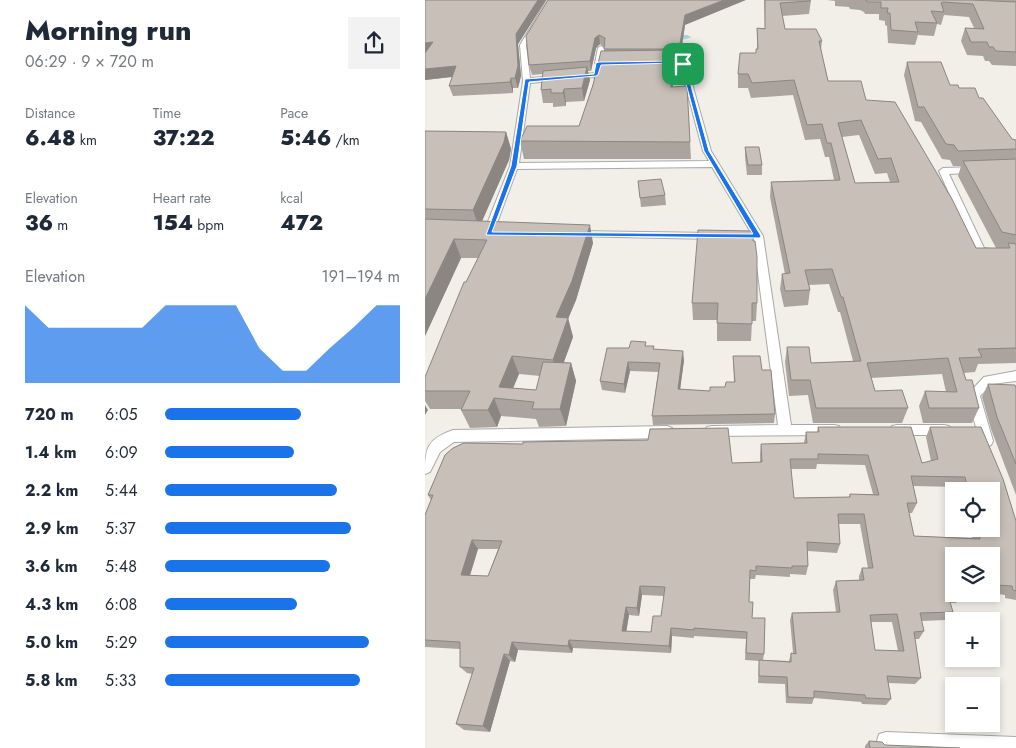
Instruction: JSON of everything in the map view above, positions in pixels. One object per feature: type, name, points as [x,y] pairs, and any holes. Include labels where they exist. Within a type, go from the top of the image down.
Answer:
[{"type":"street","points":[[488,234],[514,166],[515,136],[527,80],[523,45],[550,0]]},
{"type":"street","points":[[527,80],[595,79],[601,48]]},
{"type":"street","points":[[647,62],[676,62],[683,64],[707,151],[753,236],[785,430]]},
{"type":"street","points":[[599,63],[608,63]]},
{"type":"street","points":[[514,166],[715,164]]},
{"type":"street","points":[[987,169],[943,171],[980,251],[1016,256]]},
{"type":"street","points":[[568,234],[728,236]]},
{"type":"street","points":[[992,455],[972,430],[973,395],[988,380],[1016,376]]},
{"type":"street","points":[[697,432],[844,430]]},
{"type":"street","points":[[883,430],[972,430]]},
{"type":"street","points":[[425,468],[436,445],[443,439],[453,436],[678,432]]},
{"type":"street","points":[[886,741],[1016,746]]},
{"type":"building","points":[[425,0],[538,0],[516,34],[518,66],[515,78],[511,78],[510,82],[449,86],[456,66],[425,69],[425,53],[433,42],[425,43]]},
{"type":"building","points":[[548,0],[724,0],[685,15],[679,49],[604,49],[605,38],[599,35],[595,38],[590,61],[529,65],[526,36]]},
{"type":"building","points":[[765,0],[810,0],[780,3],[785,29],[816,29],[822,41],[819,41],[828,81],[861,81],[866,100],[895,102],[952,199],[976,248],[1010,248],[1008,243],[1016,244],[1016,348],[978,349],[982,357],[959,358],[966,380],[972,380],[979,408],[929,408],[925,391],[957,392],[948,358],[867,363],[875,391],[902,390],[908,408],[816,408],[810,380],[791,380],[787,347],[809,347],[811,363],[861,361],[843,297],[841,297],[832,269],[805,270],[810,290],[785,291],[782,274],[790,273],[771,182],[840,180],[831,143],[827,143],[822,124],[807,125],[794,80],[752,83],[748,74],[738,74],[740,53],[756,53],[756,49],[758,49],[757,28],[765,29]],"holes":[[[861,120],[878,159],[891,158],[899,182],[855,183],[838,123]]]},
{"type":"building","points":[[866,0],[1016,2],[1016,52],[996,51],[993,47],[989,47],[987,42],[971,42],[965,28],[984,29],[973,4],[941,3],[944,12],[931,11],[937,23],[915,22],[918,32],[891,30],[890,13],[887,13],[888,8],[881,8],[881,2],[867,2]]},
{"type":"building","points":[[673,50],[671,87],[687,86],[690,142],[520,141],[527,126],[579,126],[593,85],[601,51]]},
{"type":"building","points":[[907,62],[941,62],[950,85],[958,85],[959,88],[975,88],[979,98],[983,98],[1012,139],[1016,140],[1016,149],[958,151],[954,145],[946,144],[924,107],[918,107]]},
{"type":"building","points":[[587,67],[582,88],[564,89],[563,93],[551,93],[551,89],[541,90],[543,71]]},
{"type":"building","points":[[425,131],[506,132],[504,142],[473,210],[425,209]]},
{"type":"building","points":[[745,147],[759,147],[762,165],[748,165]]},
{"type":"building","points":[[1016,159],[1016,235],[1002,232],[963,161]]},
{"type":"building","points":[[661,179],[665,195],[640,198],[638,181]]},
{"type":"building","points":[[425,219],[590,225],[572,281],[556,317],[568,318],[553,360],[512,356],[499,387],[536,390],[543,362],[571,363],[560,409],[532,409],[534,402],[494,398],[488,410],[461,410],[470,391],[425,391],[425,377],[464,282],[466,282],[487,240],[454,239],[425,299]]},
{"type":"building","points":[[698,230],[753,231],[753,241],[755,241],[757,257],[757,303],[752,303],[752,324],[717,323],[718,303],[692,303]]},
{"type":"building","points":[[631,341],[646,342],[645,346],[654,346],[653,349],[683,351],[678,389],[710,391],[710,387],[725,387],[726,382],[735,382],[733,356],[760,356],[762,370],[771,370],[775,414],[652,416],[660,363],[628,362],[624,384],[600,381],[607,348],[629,348]]},
{"type":"building","points":[[988,384],[1015,385],[1016,464],[997,417]]},
{"type":"building","points":[[818,427],[911,427],[922,463],[938,459],[930,427],[981,427],[1003,479],[1016,521],[1016,591],[1013,590],[1012,586],[1000,585],[1000,547],[945,547],[945,602],[950,602],[953,612],[920,613],[924,631],[914,632],[921,678],[887,676],[891,699],[866,698],[865,695],[814,691],[814,698],[788,697],[787,677],[759,676],[759,660],[791,662],[791,653],[796,654],[792,613],[840,612],[836,581],[864,580],[862,568],[873,568],[864,514],[838,514],[840,544],[807,542],[808,566],[792,566],[792,568],[756,566],[756,571],[750,570],[749,602],[753,602],[752,618],[765,618],[764,654],[746,653],[747,632],[694,628],[694,630],[671,628],[669,646],[569,640],[568,646],[512,642],[509,655],[504,654],[483,726],[456,724],[474,668],[460,667],[460,642],[425,640],[425,515],[433,495],[428,495],[445,455],[453,448],[464,443],[523,444],[523,442],[648,440],[650,429],[728,428],[732,463],[762,462],[761,444],[807,443],[806,432],[819,432]],"holes":[[[818,454],[868,455],[879,495],[850,494],[850,497],[794,498],[790,459],[818,459]],[[472,540],[502,541],[488,576],[461,575]],[[640,586],[665,587],[661,616],[653,616],[651,632],[622,631],[626,607],[637,608]],[[897,614],[904,651],[875,650],[870,615]]]},
{"type":"building","points":[[869,741],[882,742],[885,745],[960,748],[870,748]]},
{"type":"waterway","points":[[663,37],[687,37]]},
{"type":"route","points":[[681,62],[683,64],[707,151],[758,236],[488,234],[514,166],[527,80],[596,75],[599,63],[681,62]]}]
